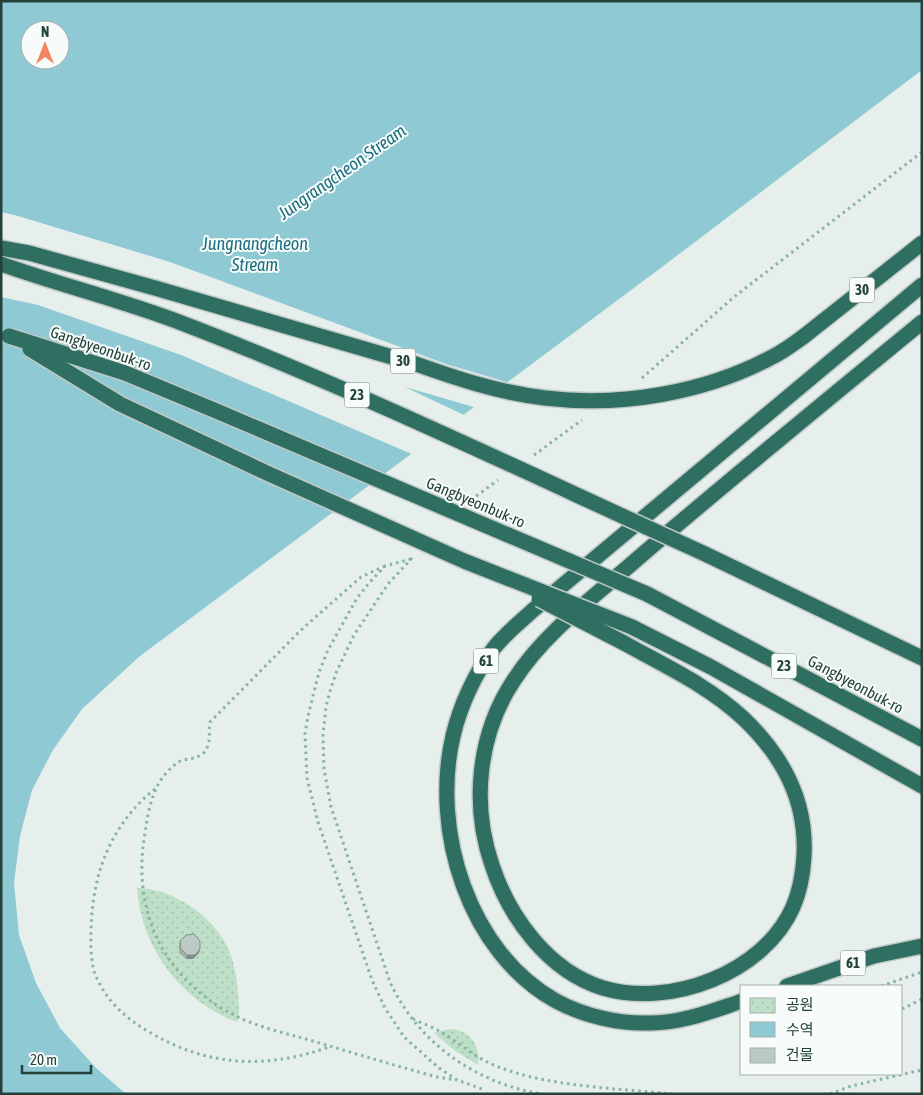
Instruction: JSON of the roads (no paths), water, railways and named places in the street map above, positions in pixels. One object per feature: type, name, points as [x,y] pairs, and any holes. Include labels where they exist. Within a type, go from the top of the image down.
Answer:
[{"type":"highway","name":"30","points":[[1,248],[29,253],[155,288],[499,390],[545,398],[588,401],[638,398],[683,389],[729,376],[775,356],[803,337],[922,243]]},
{"type":"highway","name":"23","points":[[1,264],[177,322],[341,388],[703,553],[922,658]]},
{"type":"highway","name":"61","points":[[740,1002],[695,1017],[672,1022],[628,1022],[603,1018],[570,1008],[555,1000],[516,970],[498,950],[485,930],[463,886],[455,858],[446,808],[448,766],[453,736],[460,710],[472,686],[495,648],[508,633],[540,604],[922,284]]},
{"type":"highway","points":[[464,560],[624,643],[706,689],[745,720],[773,751],[784,768],[794,787],[801,807],[804,826],[803,868],[794,907],[774,936],[758,952],[742,964],[704,984],[663,993],[643,994],[601,988],[558,964],[522,927],[506,900],[495,875],[483,831],[480,784],[485,750],[492,722],[512,681],[550,636],[688,515],[922,322]]},
{"type":"highway","points":[[5,336],[120,404],[269,474],[464,560],[632,627],[719,671],[922,786]]},
{"type":"highway","name":"Gangbyeonbuk-ro","points":[[5,336],[143,381],[647,594],[922,739]]},
{"type":"highway","name":"61","points":[[790,985],[874,956],[922,946]]},
{"type":"water","name":"Jungnangcheon Stream","points":[[1,1],[922,1],[922,70],[662,267],[140,656],[82,709],[53,750],[32,790],[20,836],[14,883],[19,935],[36,983],[60,1028],[96,1068],[126,1094],[1,1094]]},
{"type":"water label","name":"Jungrangcheon Stream","points":[[342,172]]}]
